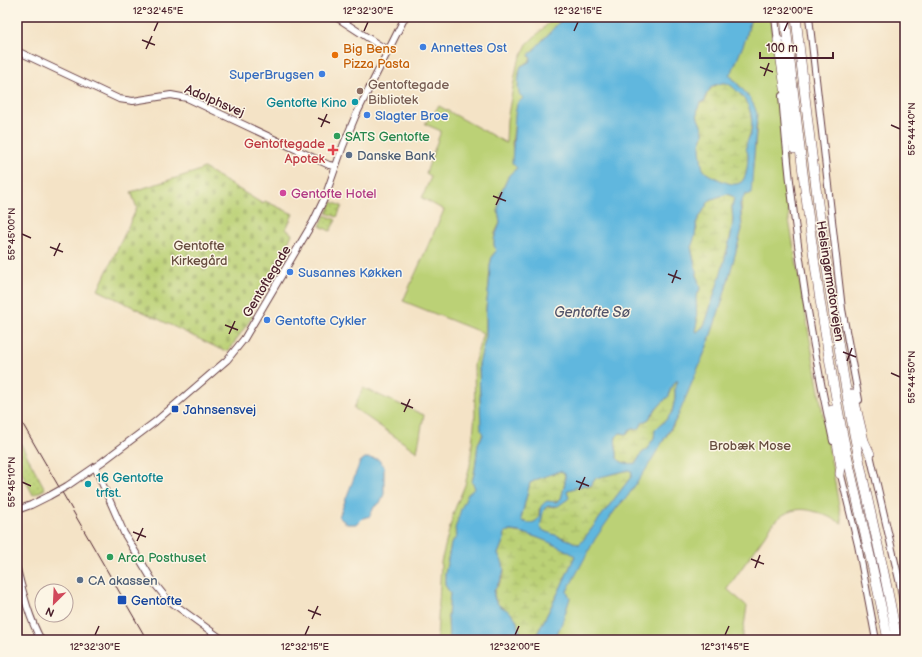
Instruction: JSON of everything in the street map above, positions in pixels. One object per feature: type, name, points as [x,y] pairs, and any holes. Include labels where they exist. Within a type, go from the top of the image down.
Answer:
[{"type":"highway","name":"Helsingørmotorvejen","points":[[785,17],[805,194],[818,286],[840,420],[888,640]]},
{"type":"highway","name":"Helsingørmotorvejen","points":[[796,17],[825,260],[852,423],[884,568],[897,640]]},
{"type":"highway","points":[[778,40],[800,187],[805,194]]},
{"type":"highway","points":[[818,286],[814,289],[841,466],[840,474]]},
{"type":"highway","points":[[838,336],[843,343],[857,413],[864,441],[870,454]]},
{"type":"street","points":[[336,17],[389,50]]},
{"type":"street","name":"Gentoftegade","points":[[18,510],[31,505],[67,486],[95,467],[155,422],[227,360],[235,350],[255,322],[308,231],[325,197],[335,166],[355,118],[405,17]]},
{"type":"street","points":[[775,17],[795,225],[812,332],[828,420],[858,545],[876,640]]},
{"type":"street","points":[[809,17],[842,309],[870,454],[900,584],[905,616]]},
{"type":"street","name":"Adolphsvej","points":[[17,51],[119,99],[134,101],[171,95],[187,98],[328,165],[335,166]]},
{"type":"street","points":[[95,467],[124,533],[154,583],[168,598],[223,640]]},
{"type":"street","points":[[17,517],[18,510]]},
{"type":"street","points":[[17,569],[26,606],[41,640]]},
{"type":"green space","points":[[555,17],[564,17],[529,55],[531,59],[529,62],[521,66],[518,79],[523,98],[517,107],[512,144],[517,168],[509,175],[501,193],[498,210],[500,223],[495,233],[494,245],[496,251],[492,256],[490,266],[486,308],[486,336],[479,364],[483,433],[478,444],[472,482],[475,488],[467,496],[455,533],[457,536],[451,544],[445,574],[445,585],[450,593],[448,616],[449,640],[437,640],[441,562],[454,511],[465,485],[470,465],[475,415],[474,364],[483,333],[403,301],[444,210],[422,198],[431,177],[426,173],[441,131],[425,124],[439,106],[506,143],[507,120],[517,65],[527,44]]},
{"type":"green space","name":"Brobæk Mose","points":[[751,17],[770,17],[785,154],[789,220],[842,523],[825,515],[808,510],[792,511],[775,521],[727,589],[747,606],[742,640],[554,640],[562,623],[570,598],[567,591],[586,554],[608,518],[627,497],[673,426],[706,349],[722,302],[742,229],[741,200],[747,194],[753,167],[757,124],[745,92],[729,74],[732,71],[746,38]]},
{"type":"green space","points":[[723,82],[730,84],[742,94],[751,115],[752,123],[747,146],[747,169],[743,180],[736,184],[728,184],[705,174],[700,158],[700,143],[703,134],[697,114],[698,106],[706,100],[707,93],[714,86]]},
{"type":"green space","name":"Gentofte Kirkegård","points":[[204,168],[263,204],[265,201],[293,214],[286,229],[292,234],[284,252],[273,270],[273,276],[249,313],[253,316],[229,350],[224,351],[98,290],[137,208],[131,192]]},
{"type":"green space","points":[[727,194],[734,197],[732,207],[733,226],[721,273],[706,321],[703,327],[697,332],[695,331],[697,322],[695,299],[700,289],[691,247],[697,229],[696,223],[709,201]]},
{"type":"green space","points":[[332,202],[342,206],[337,217],[327,213]]},
{"type":"green space","points":[[325,215],[336,220],[330,231],[320,226]]},
{"type":"green space","points":[[676,381],[678,381],[675,388],[675,399],[672,412],[657,428],[654,438],[646,450],[641,454],[636,463],[626,463],[619,460],[617,458],[615,442],[616,437],[620,433],[626,434],[632,429],[636,430],[643,422],[649,419],[669,396],[670,390]]},
{"type":"green space","points":[[363,388],[424,415],[417,452],[354,408]]},
{"type":"green space","points":[[17,437],[45,489],[33,495],[17,464]]},
{"type":"green space","points":[[629,470],[632,472],[631,477],[580,544],[544,531],[540,528],[545,508],[548,506],[555,507],[569,498],[567,492],[568,490],[585,485],[589,487],[592,485],[595,478]]},
{"type":"green space","points":[[560,471],[565,474],[565,477],[563,492],[559,501],[539,509],[539,518],[535,521],[529,523],[522,521],[521,518],[530,483]]},
{"type":"green space","points":[[505,532],[523,533],[542,539],[561,547],[575,556],[534,640],[525,640],[522,636],[517,621],[502,609],[495,599],[495,591],[504,572],[503,565],[498,555]]},
{"type":"water","name":"Gentofte Sø","points":[[564,17],[751,17],[746,38],[732,72],[729,74],[749,97],[757,114],[751,194],[745,195],[740,204],[742,229],[722,302],[706,349],[678,416],[645,471],[595,539],[567,591],[570,598],[562,623],[554,640],[534,640],[575,556],[570,552],[540,539],[511,531],[505,532],[498,554],[503,563],[504,570],[495,589],[494,596],[497,603],[510,612],[514,617],[525,640],[449,640],[448,616],[450,593],[445,585],[445,574],[451,544],[457,536],[455,529],[461,509],[468,494],[475,488],[472,482],[478,444],[483,435],[481,430],[479,364],[486,336],[486,308],[490,266],[492,256],[496,251],[494,239],[500,223],[498,210],[501,193],[509,175],[517,168],[512,163],[515,115],[517,104],[523,98],[518,91],[518,80],[521,66],[529,62],[531,59],[529,55]],"holes":[[[722,83],[732,86],[745,100],[750,110],[752,126],[746,147],[748,156],[746,172],[745,178],[738,184],[725,182],[712,176],[704,170],[702,165],[700,144],[703,131],[697,113],[700,103],[705,101],[706,95],[712,86]],[[727,194],[734,197],[732,207],[733,220],[731,236],[706,321],[703,327],[697,332],[695,331],[697,322],[696,297],[700,289],[691,247],[695,235],[696,223],[709,201]],[[676,381],[678,381],[675,388],[675,399],[672,412],[655,430],[654,438],[646,450],[641,454],[636,463],[626,463],[619,460],[617,458],[615,442],[616,437],[620,433],[626,434],[632,429],[639,429],[643,422],[649,419],[655,410],[669,396],[670,390]],[[629,470],[632,472],[631,477],[580,544],[544,531],[540,528],[545,508],[548,506],[558,506],[568,499],[568,490],[585,485],[590,486],[596,478]],[[560,471],[565,474],[565,483],[561,499],[556,502],[547,501],[544,503],[540,508],[539,518],[529,523],[522,521],[521,518],[530,483]]]},
{"type":"water","points":[[365,458],[378,459],[384,467],[384,494],[381,502],[374,507],[370,516],[363,518],[357,524],[347,524],[339,517],[360,462]]},
{"type":"tram line","points":[[17,414],[147,640]]},
{"type":"place","name":"Annettes Ost","points":[[423,47]]},
{"type":"place","name":"Big Bens Pizza Pasta","points":[[335,55]]},
{"type":"place","name":"SuperBrugsen","points":[[322,74]]},
{"type":"place","name":"Gentoftegade Bibliotek","points":[[360,91]]},
{"type":"place","name":"Gentofte Kino","points":[[355,102]]},
{"type":"place","name":"Slagter Broe","points":[[367,115]]},
{"type":"place","name":"SATS Gentofte","points":[[337,136]]},
{"type":"place","name":"Gentoftegade Apotek","points":[[333,150]]},
{"type":"place","name":"Danske Bank","points":[[349,155]]},
{"type":"place","name":"Gentofte Hotel","points":[[283,193]]},
{"type":"place","name":"Susannes Køkken","points":[[290,272]]},
{"type":"place","name":"Gentofte Cykler","points":[[267,320]]},
{"type":"place","name":"Jahnsensvej","points":[[175,409]]},
{"type":"place","name":"16 Gentofte trfst.","points":[[88,484]]},
{"type":"place","name":"Arca Posthuset","points":[[110,557]]},
{"type":"place","name":"CA akassen","points":[[80,580]]},
{"type":"place","name":"Gentofte","points":[[122,600]]}]
